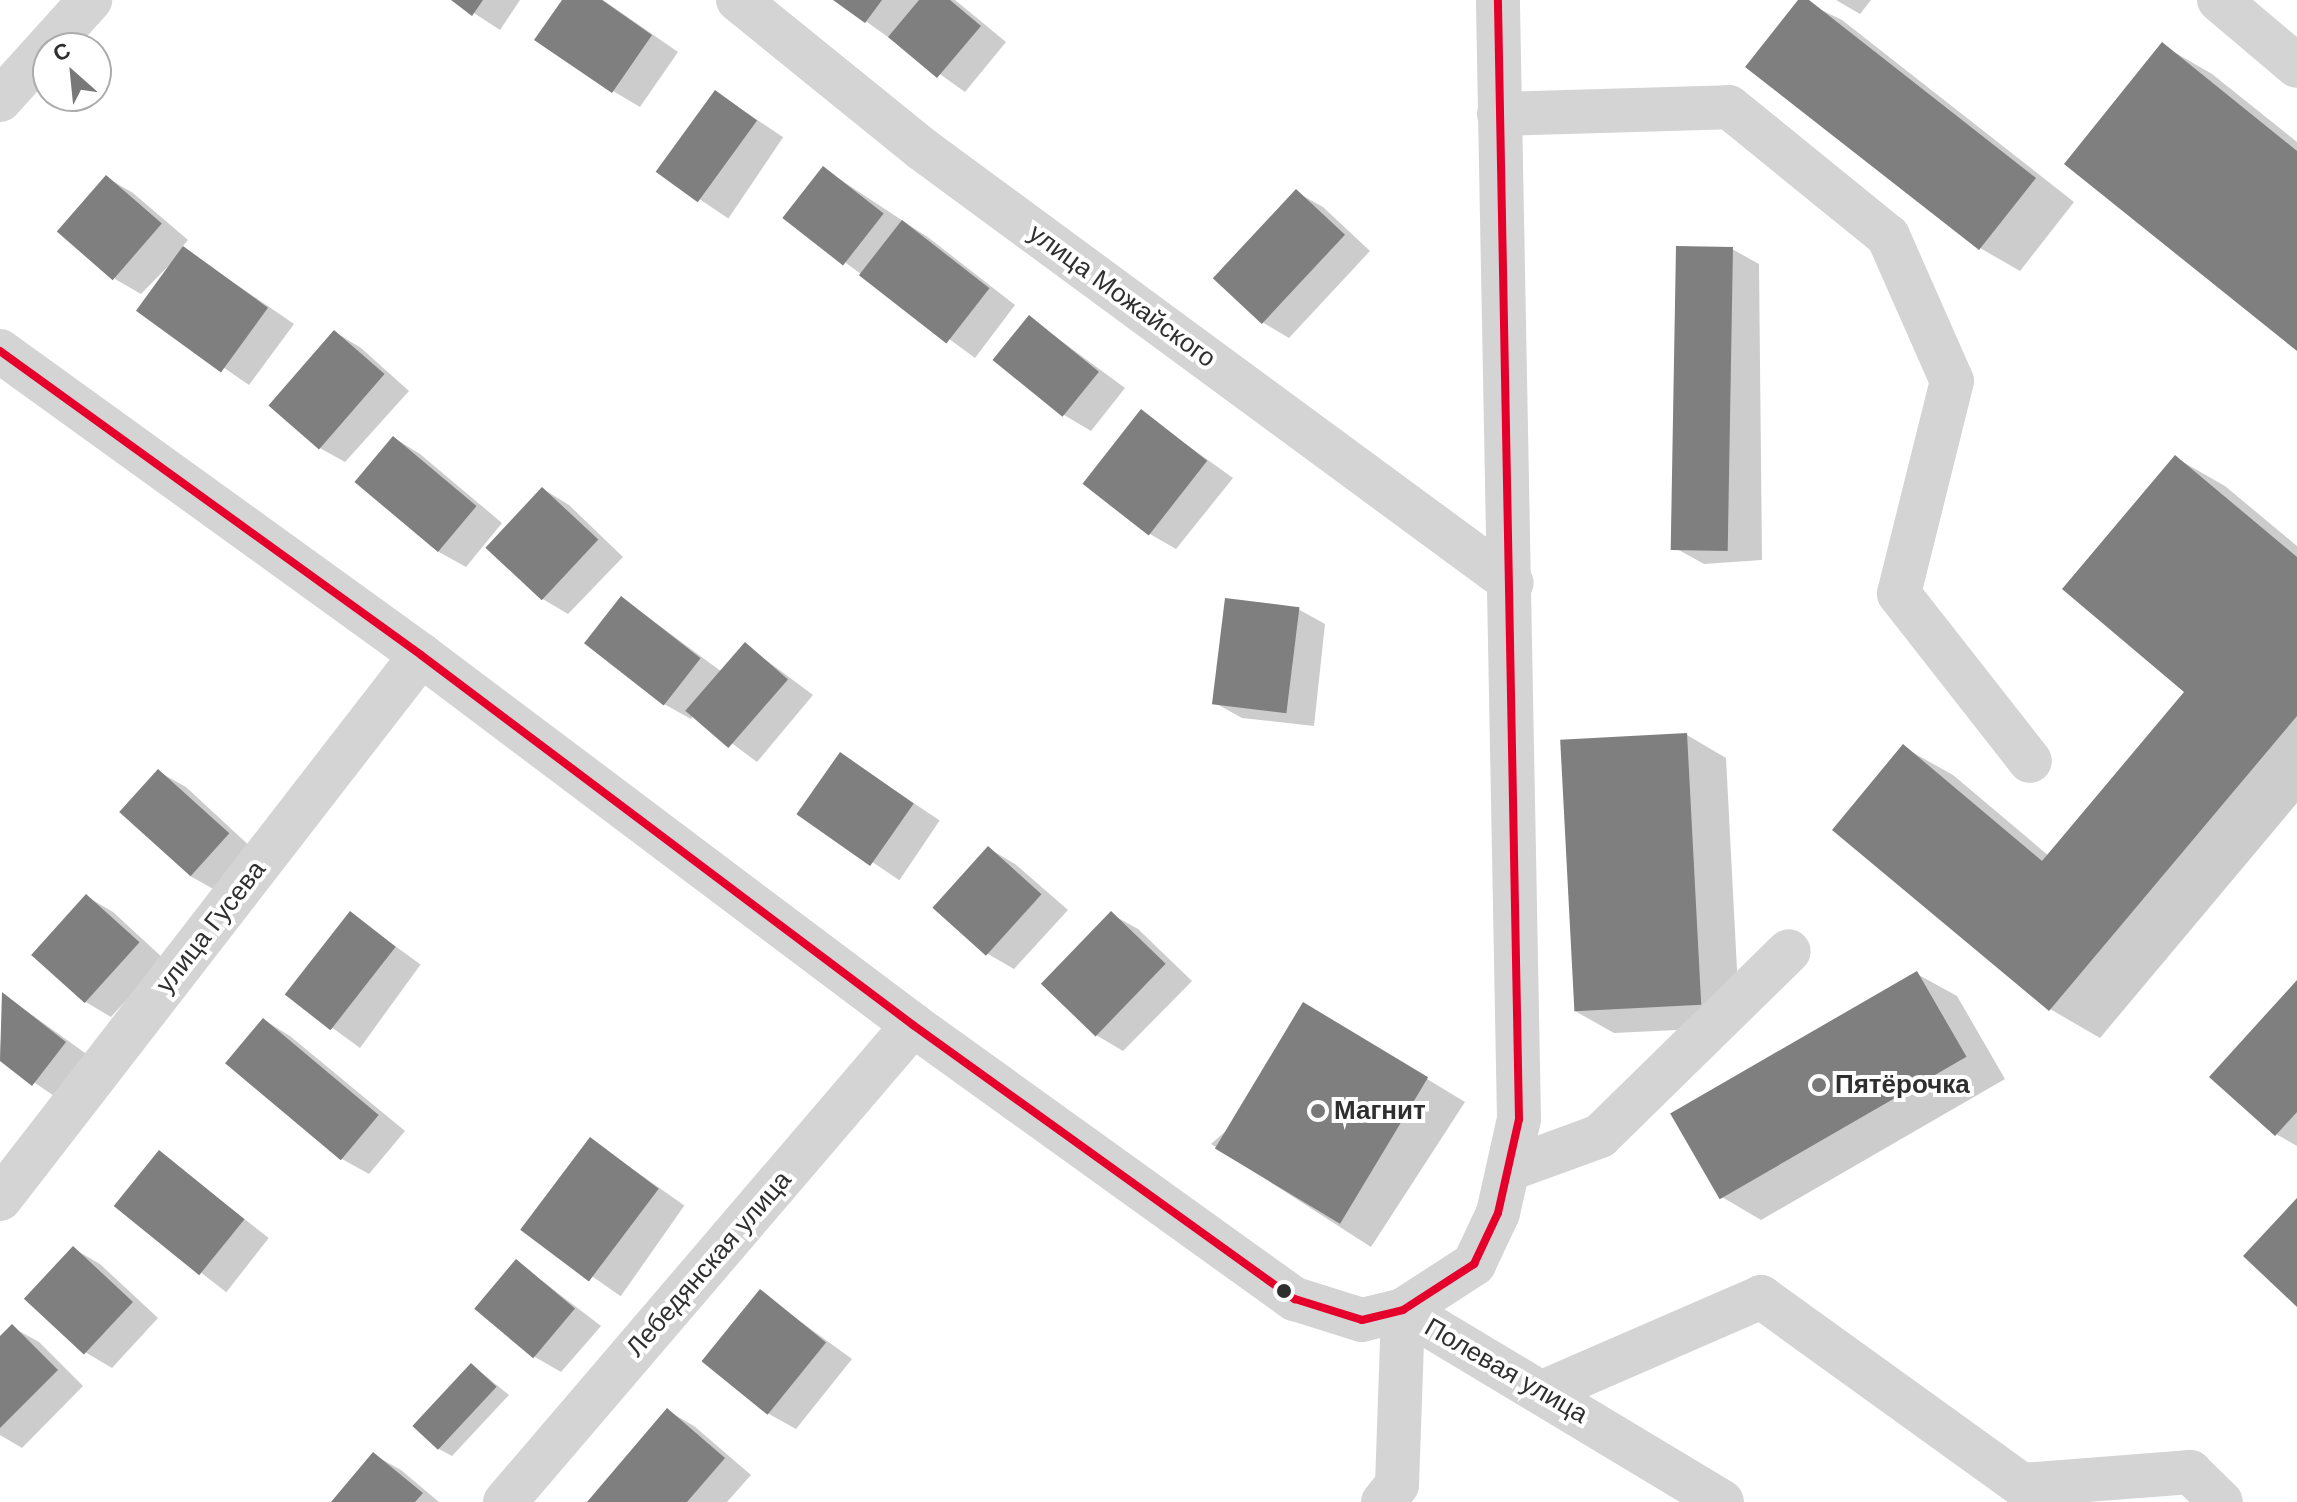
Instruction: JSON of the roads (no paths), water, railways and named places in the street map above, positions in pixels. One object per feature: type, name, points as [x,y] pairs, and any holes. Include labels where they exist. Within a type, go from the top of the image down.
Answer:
[{"type":"street","points":[[0,100],[90,0]]},
{"type":"street","name":"улица Можайского","points":[[738,0],[922,149],[1512,583]]},
{"type":"street","points":[[1383,1502],[1397,1485],[1403,1310],[1474,1264],[1498,1213],[1519,1119],[1512,583],[1498,0]]},
{"type":"street","points":[[2219,0],[2297,66]]},
{"type":"street","points":[[1499,114],[1729,107],[1888,236],[1952,381],[1899,594],[2030,761]]},
{"type":"street","name":"Полевая улица","points":[[0,351],[421,655],[913,1025],[1295,1299],[1362,1320],[1403,1310],[1722,1502]]},
{"type":"street","name":"улица Гусева","points":[[0,1199],[421,655]]},
{"type":"street","points":[[1510,1169],[1600,1136],[1789,951]]},
{"type":"street","name":"Лебедянская улица","points":[[505,1502],[913,1025]]},
{"type":"street","points":[[1543,1392],[1761,1297],[2022,1485],[2190,1472],[2221,1502]]},
{"type":"place","name":"Пятёрочка","points":[[1819,1085]]},
{"type":"place","name":"Магнит","points":[[1318,1111]]}]
